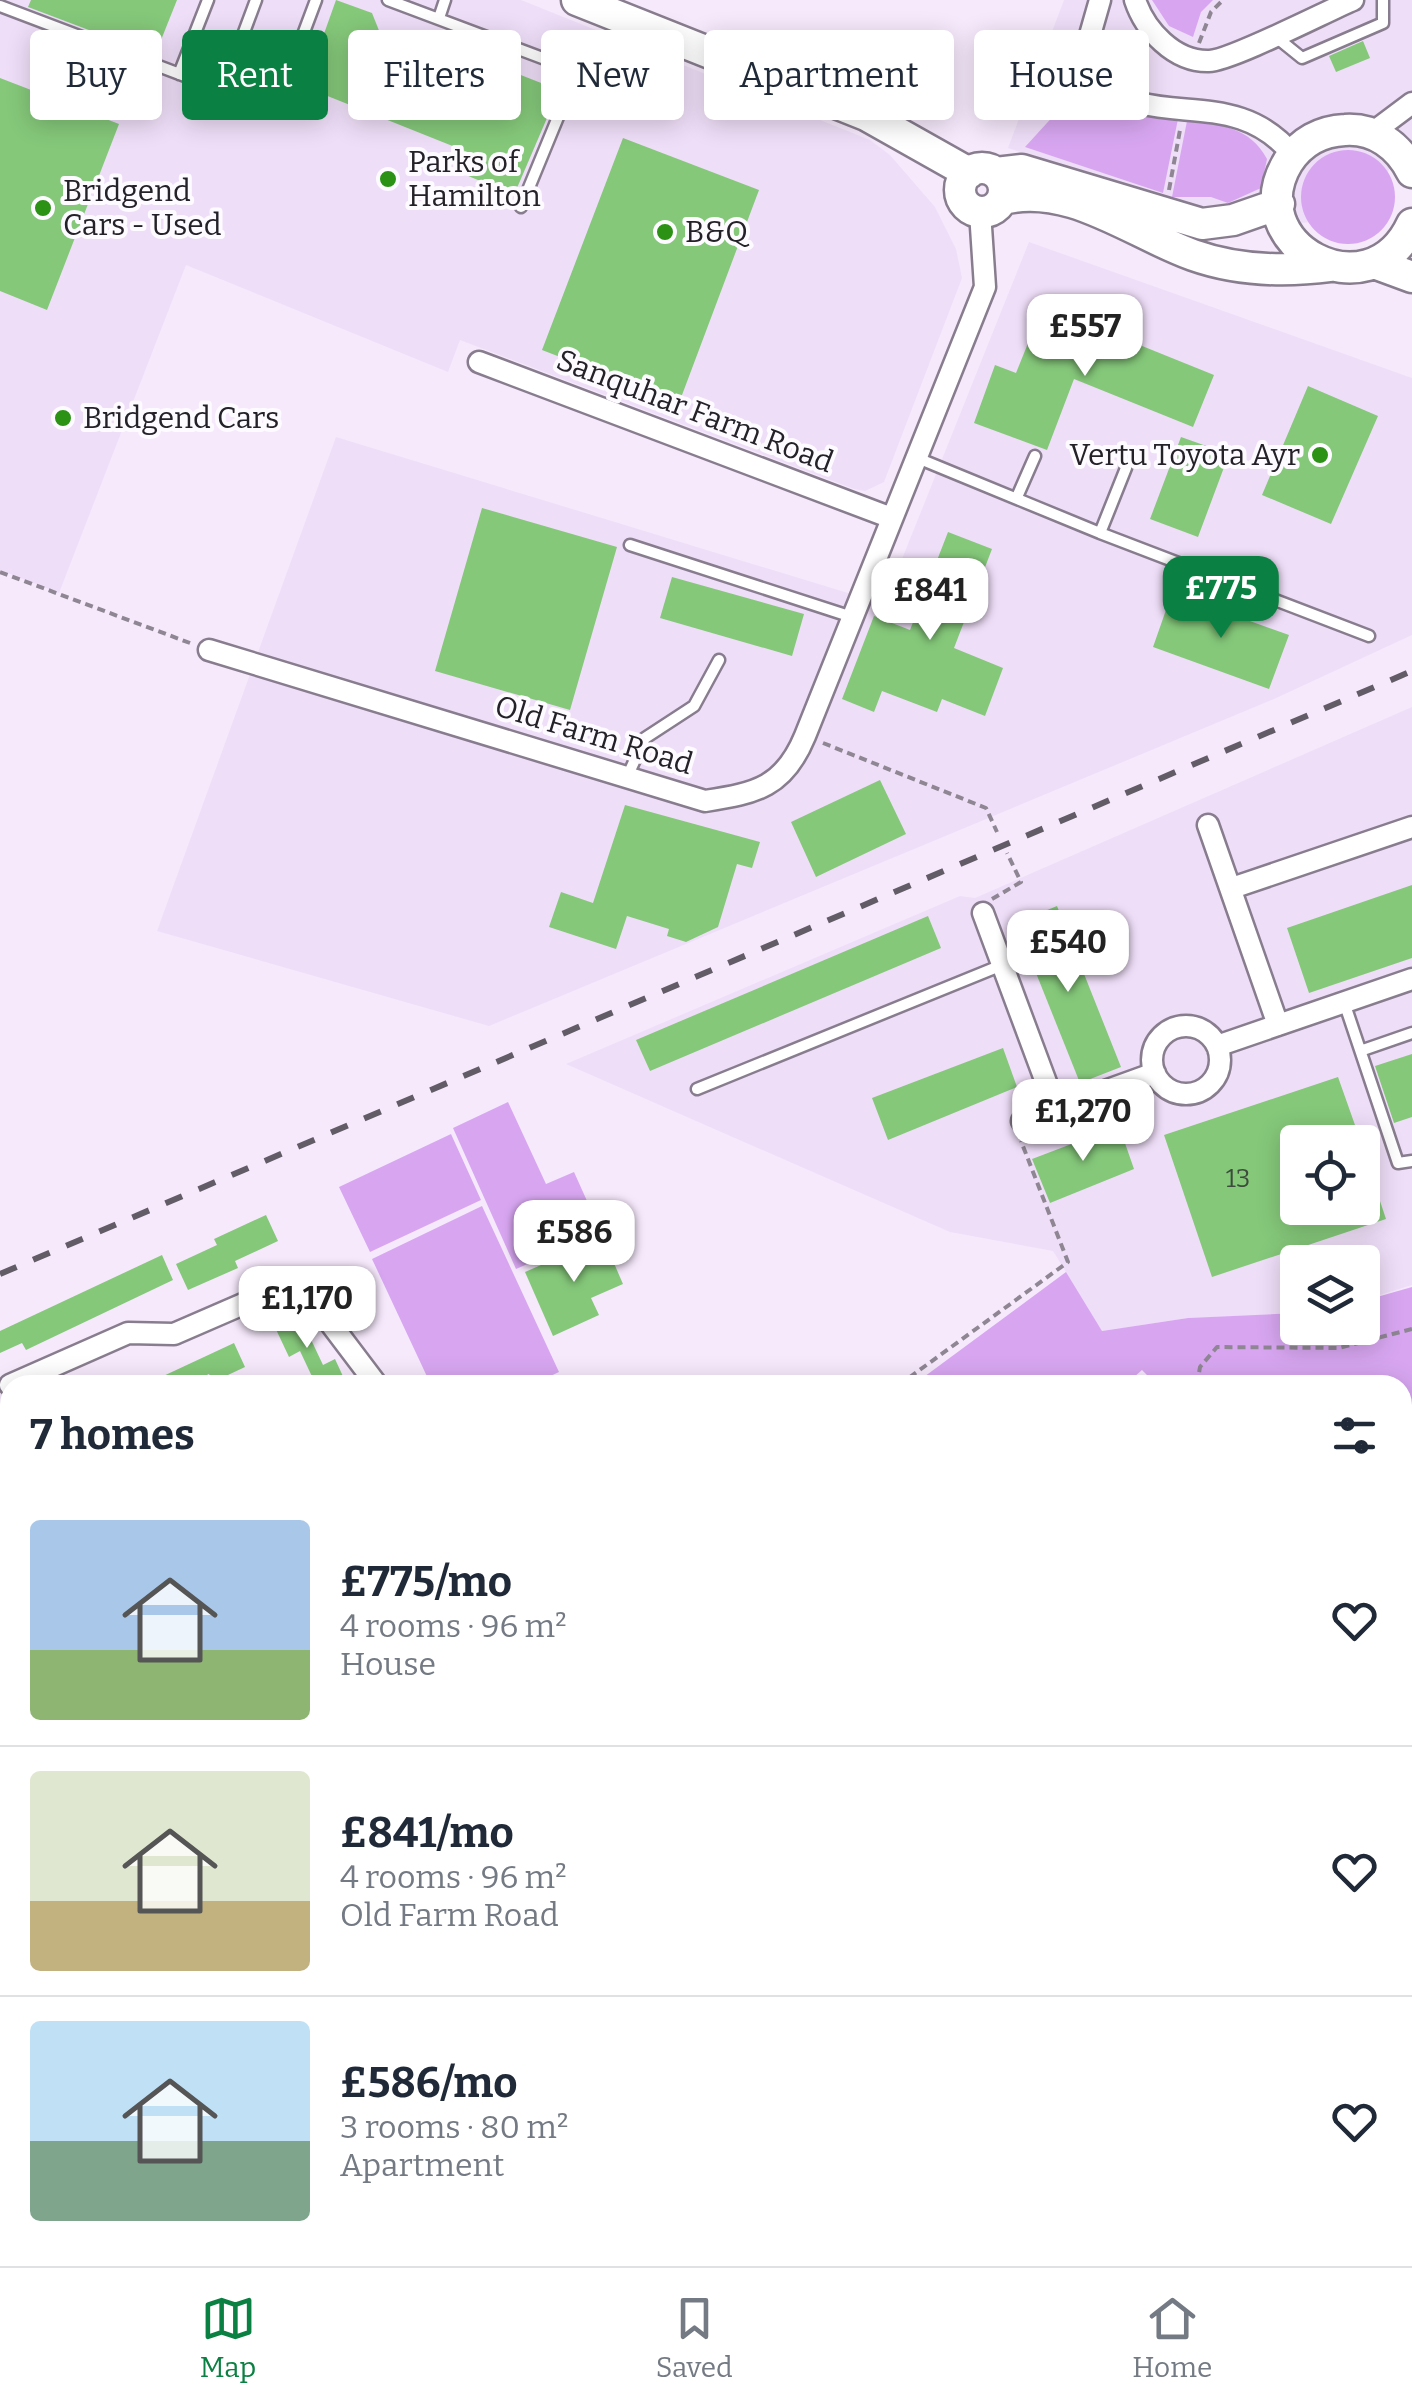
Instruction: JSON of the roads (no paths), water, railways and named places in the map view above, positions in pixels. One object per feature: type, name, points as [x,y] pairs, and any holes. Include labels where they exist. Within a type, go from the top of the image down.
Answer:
[{"type":"main road","points":[[580,1],[866,115],[987,189],[1049,195],[1185,252],[1229,264],[1286,272],[1374,263],[1412,277]]},
{"type":"main road","points":[[1331,266],[1300,250],[1288,236],[1279,204],[1283,171],[1293,154],[1316,136],[1333,130],[1372,133],[1389,142],[1412,169]]},
{"type":"main road","points":[[987,189],[1022,170],[1202,224],[1233,220],[1279,204]]},
{"type":"main road","points":[[1374,263],[1392,253],[1412,224]]},
{"type":"street","points":[[1100,0],[1084,56],[1097,84],[1138,103],[1245,118],[1267,127],[1293,154]]},
{"type":"street","points":[[1136,0],[1141,18],[1179,55],[1211,62],[1354,0]]},
{"type":"street","points":[[1372,133],[1412,103]]},
{"type":"street","name":"Old Farm Road","points":[[209,650],[705,800],[744,795],[780,779],[805,736],[889,517],[985,286],[987,189]]},
{"type":"street","name":"Sanquhar Farm Road","points":[[480,362],[889,517]]},
{"type":"street","points":[[1208,824],[1278,1025]]},
{"type":"street","points":[[1232,888],[1412,828]]},
{"type":"street","points":[[983,914],[1056,1109]]},
{"type":"street","points":[[1217,1046],[1412,979]]},
{"type":"street","points":[[1173,1028],[1203,1030],[1217,1046],[1219,1070],[1198,1092],[1175,1092],[1155,1073],[1156,1044],[1173,1028]]},
{"type":"street","points":[[1022,1121],[1155,1073]]},
{"type":"street","points":[[33,1375],[128,1333],[150,1337],[174,1334],[291,1288],[315,1303],[370,1375]]},
{"type":"lane","points":[[179,74],[208,0]]},
{"type":"lane","points":[[245,30],[256,0]]},
{"type":"lane","points":[[305,30],[316,0]]},
{"type":"lane","points":[[388,0],[576,72],[521,207]]},
{"type":"lane","points":[[438,18],[445,0]]},
{"type":"lane","points":[[1274,35],[1302,58],[1382,23],[1384,0]]},
{"type":"lane","points":[[0,6],[182,75]]},
{"type":"lane","points":[[1016,497],[1036,456]]},
{"type":"lane","points":[[914,457],[1369,636]]},
{"type":"lane","points":[[1100,532],[1126,468]]},
{"type":"lane","points":[[630,545],[852,617]]},
{"type":"lane","points":[[627,777],[645,738],[694,706],[719,660]]},
{"type":"lane","points":[[697,1089],[1002,964]]},
{"type":"lane","points":[[1344,1002],[1398,1162],[1412,1162]]},
{"type":"lane","points":[[1363,1050],[1412,1032]]},
{"type":"railway","points":[[0,1274],[1412,671]]},
{"type":"place","name":"Parks of Hamilton","points":[[388,179]]},
{"type":"place","name":"Bridgend Cars - Used","points":[[43,208]]},
{"type":"place","name":"B&Q","points":[[665,232]]},
{"type":"place","name":"Bridgend Cars","points":[[63,418]]},
{"type":"place","name":"Vertu Toyota Ayr","points":[[1320,455]]}]
